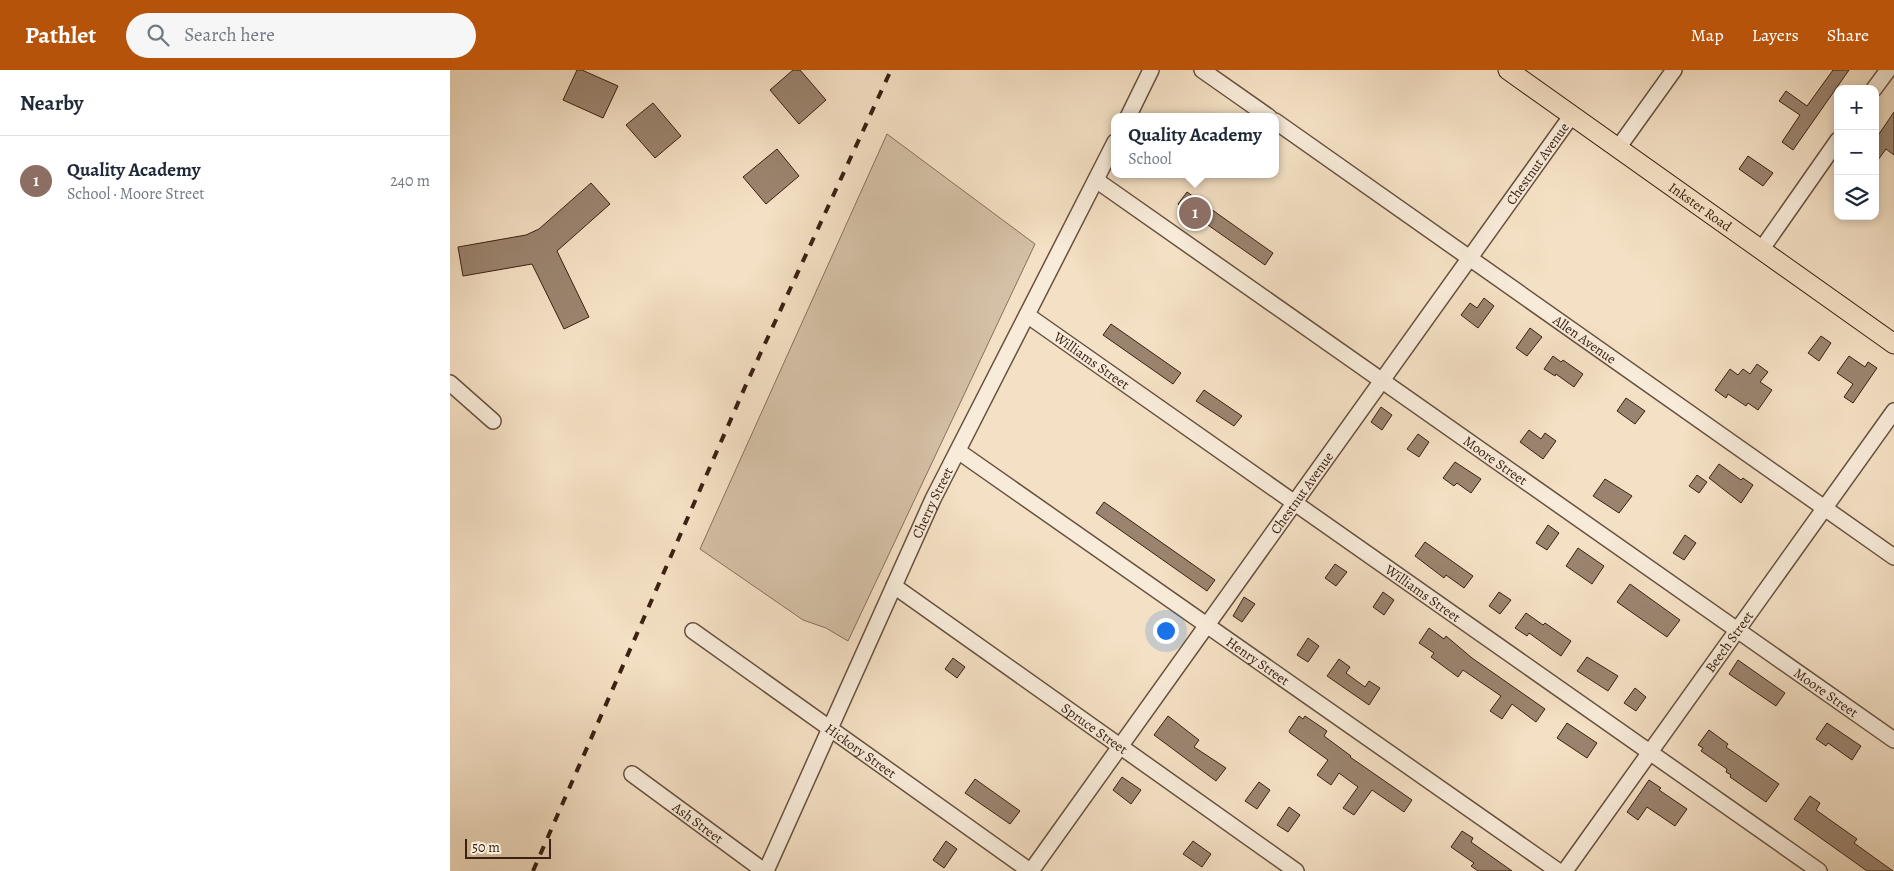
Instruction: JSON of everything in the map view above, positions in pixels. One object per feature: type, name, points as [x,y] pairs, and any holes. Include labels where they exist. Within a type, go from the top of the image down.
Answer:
[{"type":"main road","name":"Inkster Road","points":[[1508,70],[1894,344]]},
{"type":"street","points":[[1130,113],[1152,70]]},
{"type":"street","points":[[1202,70],[1263,113]]},
{"type":"street","points":[[1618,148],[1674,70]]},
{"type":"street","points":[[1877,85],[1888,70]]},
{"type":"street","name":"Chestnut Avenue","points":[[1031,871],[1572,115]]},
{"type":"street","name":"Allen Avenue","points":[[1279,124],[1894,557]]},
{"type":"street","points":[[1761,250],[1834,146]]},
{"type":"street","name":"Cherry Street","points":[[765,871],[933,499],[1111,150]]},
{"type":"street","name":"Moore Street","points":[[1096,180],[1894,740]]},
{"type":"street","name":"Williams Street","points":[[1027,315],[1819,871]]},
{"type":"street","points":[[450,383],[493,421]]},
{"type":"street","name":"Beech Street","points":[[1565,871],[1894,411]]},
{"type":"street","name":"Henry Street","points":[[958,451],[1558,871]]},
{"type":"street","name":"Spruce Street","points":[[894,586],[1296,871]]},
{"type":"street","name":"Hickory Street","points":[[693,631],[1031,871]]},
{"type":"street","name":"Ash Street","points":[[632,774],[765,871]]},
{"type":"shaded area","points":[[887,134],[1035,244],[848,641],[826,628],[803,620],[700,549]]},
{"type":"building","points":[[577,70],[582,70],[618,86],[603,118],[563,100]]},
{"type":"building","points":[[793,70],[800,70],[826,100],[799,124],[770,90]]},
{"type":"building","points":[[1833,70],[1849,70],[1838,85],[1834,85],[1834,91],[1793,150],[1782,142],[1800,115],[1779,101],[1786,91],[1807,106]]},
{"type":"building","points":[[653,103],[681,136],[655,158],[626,125]]},
{"type":"building","points":[[1894,112],[1894,155],[1886,149],[1879,159],[1879,134]]},
{"type":"building","points":[[777,149],[799,176],[766,204],[743,177]]},
{"type":"building","points":[[1748,156],[1773,173],[1763,186],[1739,169]]},
{"type":"building","points":[[591,183],[610,204],[557,251],[589,317],[564,329],[532,264],[463,276],[458,247],[526,235],[539,229]]},
{"type":"building","points":[[1187,192],[1273,253],[1265,265],[1178,204]]},
{"type":"building","points":[[1484,298],[1494,306],[1478,328],[1461,315],[1470,303],[1477,308]]},
{"type":"building","points":[[1111,324],[1181,373],[1173,384],[1103,335]]},
{"type":"building","points":[[1530,328],[1542,337],[1527,356],[1516,348]]},
{"type":"building","points":[[1821,336],[1831,343],[1819,361],[1808,353]]},
{"type":"building","points":[[1553,356],[1561,362],[1563,360],[1583,374],[1574,387],[1556,374],[1555,376],[1544,369]]},
{"type":"building","points":[[1849,356],[1865,367],[1868,362],[1877,368],[1853,403],[1844,397],[1853,384],[1837,373]]},
{"type":"building","points":[[1757,364],[1768,372],[1760,382],[1772,390],[1758,410],[1748,403],[1746,406],[1728,394],[1726,398],[1715,390],[1730,369],[1738,375],[1743,369],[1750,374]]},
{"type":"building","points":[[1204,390],[1242,416],[1234,426],[1196,401]]},
{"type":"building","points":[[1626,398],[1645,411],[1635,424],[1617,411]]},
{"type":"building","points":[[1381,407],[1392,415],[1382,430],[1371,422]]},
{"type":"building","points":[[1529,430],[1541,439],[1545,433],[1556,441],[1543,459],[1520,442]]},
{"type":"building","points":[[1418,434],[1429,442],[1419,457],[1407,449]]},
{"type":"building","points":[[1455,462],[1481,479],[1471,493],[1457,483],[1454,486],[1443,478]]},
{"type":"building","points":[[1719,464],[1741,480],[1743,478],[1753,485],[1741,503],[1709,478]]},
{"type":"building","points":[[1697,475],[1707,482],[1699,493],[1689,486]]},
{"type":"building","points":[[1605,479],[1632,496],[1619,513],[1593,496]]},
{"type":"building","points":[[1104,502],[1215,580],[1207,591],[1096,513]]},
{"type":"building","points":[[1548,525],[1559,533],[1547,550],[1536,543]]},
{"type":"building","points":[[1685,535],[1696,543],[1684,560],[1673,553]]},
{"type":"building","points":[[1425,542],[1473,576],[1464,588],[1446,575],[1444,578],[1415,556]]},
{"type":"building","points":[[1578,548],[1604,566],[1592,584],[1566,566]]},
{"type":"building","points":[[1335,564],[1347,572],[1336,586],[1325,578]]},
{"type":"building","points":[[1630,584],[1680,620],[1667,637],[1617,602]]},
{"type":"building","points":[[1383,592],[1394,600],[1384,615],[1373,607]]},
{"type":"building","points":[[1499,592],[1511,600],[1500,614],[1489,606]]},
{"type":"building","points":[[1244,597],[1255,604],[1242,622],[1233,616]]},
{"type":"building","points":[[1526,613],[1543,625],[1545,623],[1571,641],[1561,656],[1529,633],[1527,636],[1515,628]]},
{"type":"building","points":[[1429,628],[1444,639],[1446,636],[1472,658],[1545,709],[1536,722],[1512,704],[1502,719],[1490,711],[1501,696],[1463,670],[1458,677],[1431,657],[1434,653],[1419,643]]},
{"type":"building","points":[[1308,638],[1319,646],[1308,662],[1297,655]]},
{"type":"building","points":[[1587,657],[1618,676],[1608,691],[1577,671]]},
{"type":"building","points":[[953,658],[965,667],[957,678],[945,669]]},
{"type":"building","points":[[1339,659],[1350,667],[1346,673],[1365,687],[1369,681],[1380,688],[1369,705],[1327,676]]},
{"type":"building","points":[[1738,660],[1785,693],[1776,706],[1729,674]]},
{"type":"building","points":[[1635,688],[1646,697],[1636,711],[1624,703]]},
{"type":"building","points":[[1168,716],[1199,740],[1194,747],[1226,768],[1216,781],[1154,735]]},
{"type":"building","points":[[1299,716],[1303,719],[1305,716],[1327,731],[1324,736],[1350,757],[1412,800],[1404,812],[1372,790],[1354,815],[1343,808],[1358,787],[1339,773],[1331,785],[1317,775],[1328,760],[1290,733],[1289,731]]},
{"type":"building","points":[[1567,723],[1597,743],[1587,758],[1557,738]]},
{"type":"building","points":[[1827,723],[1861,746],[1852,760],[1828,743],[1826,746],[1816,739]]},
{"type":"building","points":[[1709,730],[1728,744],[1726,747],[1779,784],[1766,802],[1730,777],[1731,775],[1726,772],[1727,769],[1701,751],[1703,748],[1698,745]]},
{"type":"building","points":[[1122,777],[1141,790],[1131,804],[1113,790]]},
{"type":"building","points":[[975,779],[1020,811],[1010,824],[965,793]]},
{"type":"building","points":[[1649,780],[1661,788],[1659,790],[1687,809],[1675,826],[1647,807],[1638,820],[1627,812]]},
{"type":"building","points":[[1259,782],[1270,790],[1257,809],[1245,801]]},
{"type":"building","points":[[1810,796],[1820,803],[1816,810],[1857,839],[1854,843],[1893,871],[1867,871],[1794,819]]},
{"type":"building","points":[[1289,807],[1300,815],[1288,832],[1277,825]]},
{"type":"building","points":[[1462,831],[1473,838],[1471,842],[1512,871],[1478,871],[1471,866],[1474,863],[1451,847]]},
{"type":"building","points":[[946,841],[957,849],[944,868],[933,860]]},
{"type":"building","points":[[1193,841],[1211,854],[1202,867],[1183,854]]},
{"type":"railway","points":[[533,871],[745,387],[891,70]]},
{"type":"place","name":"Quality Academy","points":[[1195,213]]}]
